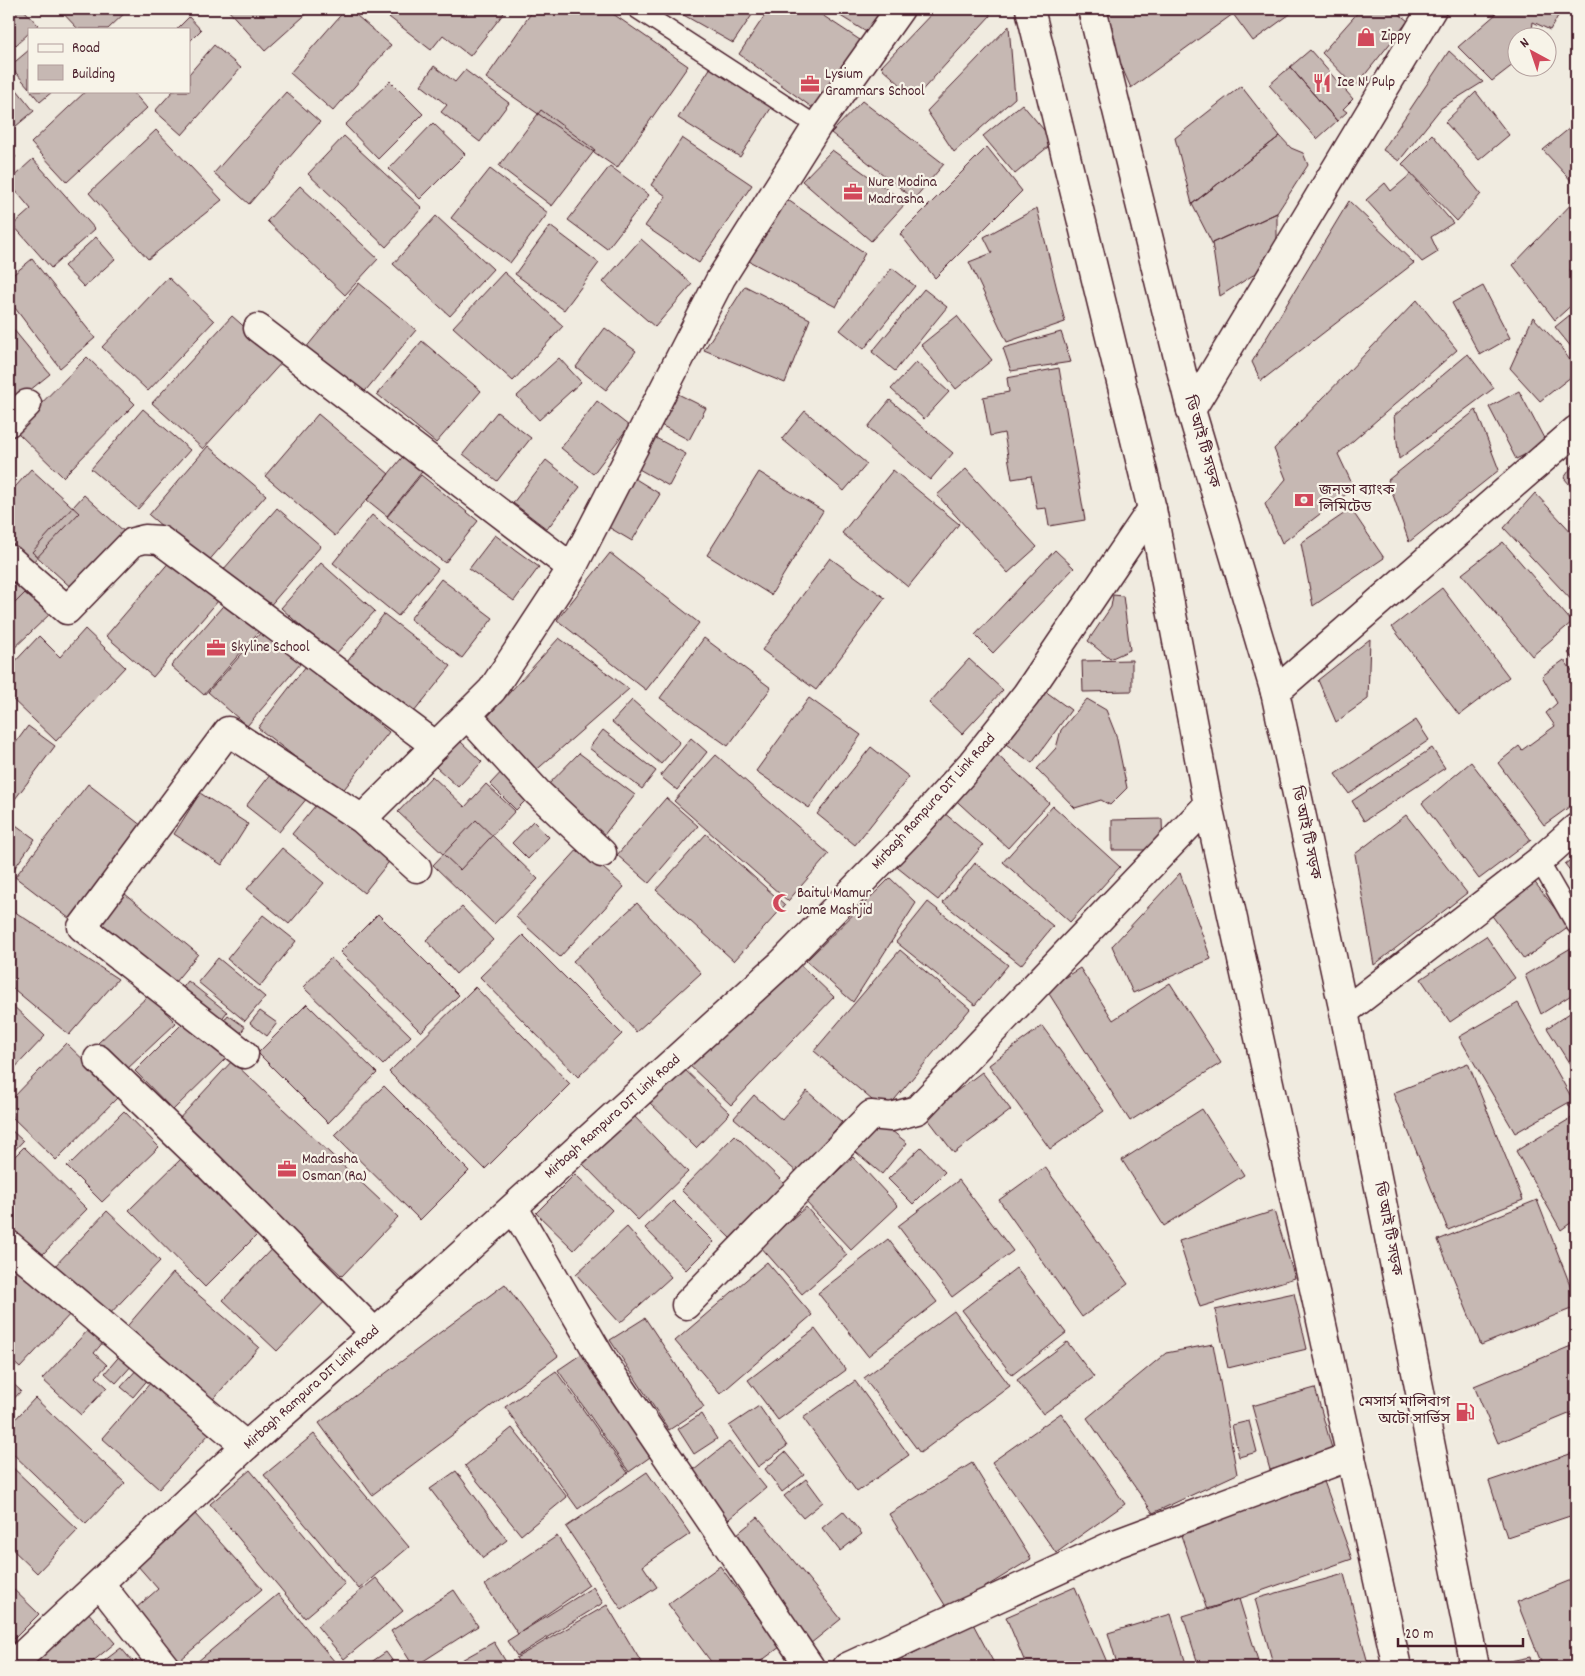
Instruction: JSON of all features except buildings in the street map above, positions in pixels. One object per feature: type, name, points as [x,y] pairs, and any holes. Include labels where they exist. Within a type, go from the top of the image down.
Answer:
[{"type":"street","points":[[362,819],[492,690],[572,568],[721,278],[817,126],[900,9]]},
{"type":"street","points":[[1030,9],[1152,509],[1208,805],[1397,1667]]},
{"type":"street","name":"ডি আই টি সড়ক","points":[[1092,9],[1191,410],[1275,692],[1344,1012],[1475,1667]]},
{"type":"street","points":[[1191,410],[1432,9]]},
{"type":"street","points":[[258,328],[572,568]]},
{"type":"street","points":[[1275,692],[1576,430]]},
{"type":"street","name":"Mirbagh Rampura DIT Link Road","points":[[10,1667],[246,1446],[514,1208],[781,964],[913,829],[972,763],[1026,695],[1152,509]]},
{"type":"street","points":[[9,559],[67,610],[133,542],[145,539],[160,540],[436,746]]},
{"type":"street","points":[[467,716],[538,793],[602,853]]},
{"type":"street","points":[[244,1054],[82,927],[228,731],[362,819],[417,868]]},
{"type":"street","points":[[686,1304],[871,1115],[891,1117],[917,1110],[1208,805]]},
{"type":"street","points":[[1344,1012],[1539,861],[1576,828]]},
{"type":"street","points":[[98,1059],[209,1166],[375,1333]]},
{"type":"street","points":[[514,1208],[604,1363],[810,1667]]},
{"type":"street","points":[[9,1245],[246,1446]]},
{"type":"street","points":[[847,1667],[1115,1544],[1351,1456]]},
{"type":"street","points":[[100,1584],[165,1667]]},
{"type":"lane","points":[[637,9],[817,126]]},
{"type":"lane","points":[[1539,861],[1576,925]]},
{"type":"place","name":"Zippy","points":[[1366,37]]},
{"type":"place","name":"Ice N' Pulp","points":[[1322,83]]},
{"type":"place","name":"Lysium Grammars School","points":[[810,84]]},
{"type":"place","name":"Nure Modina Madrasha","points":[[853,192]]},
{"type":"place","name":"জনতা ব্যাংক লিমিটেড","points":[[1304,500]]},
{"type":"place","name":"Skyline School","points":[[216,648]]},
{"type":"place","name":"Baitul Mamur Jame Mashjid","points":[[782,903]]},
{"type":"place","name":"Madrasha Osman (Ra)","points":[[287,1169]]},
{"type":"place","name":"মেসার্স মালিবাগ অটো সার্ভিস","points":[[1465,1412]]}]
